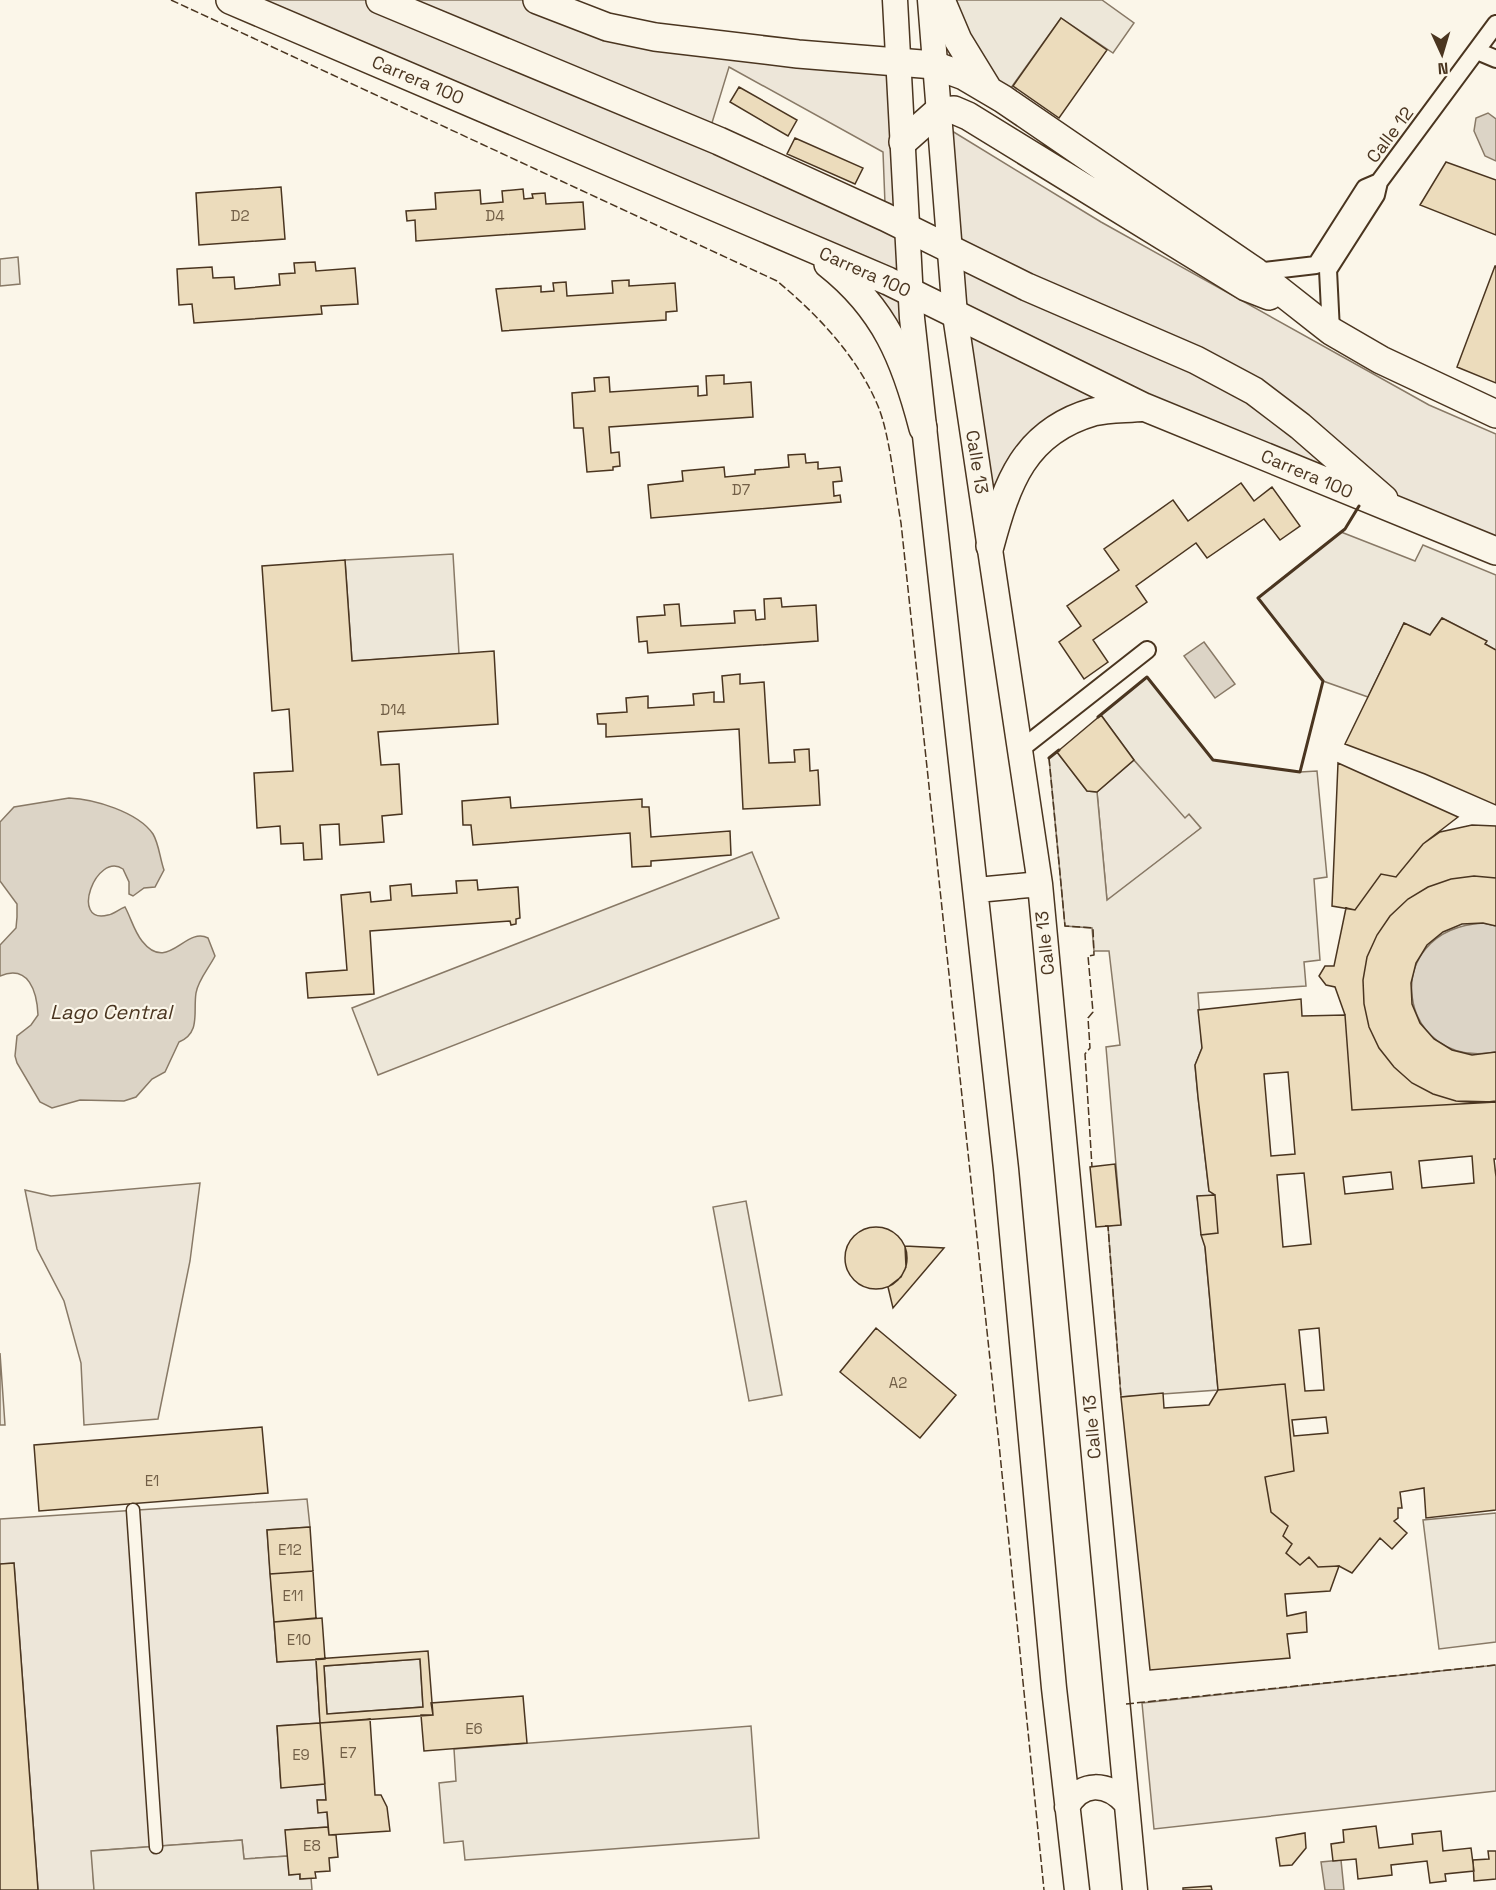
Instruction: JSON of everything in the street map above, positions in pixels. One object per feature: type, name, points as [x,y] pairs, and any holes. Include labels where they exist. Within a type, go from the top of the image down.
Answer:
[{"type":"main road","name":"Carrera 100","points":[[230,0],[911,293],[1144,407],[1496,551]]},
{"type":"main road","points":[[380,0],[719,141],[907,228],[1027,287],[1196,360],[1254,391],[1300,426],[1400,513]]},
{"type":"main road","points":[[537,0],[607,27],[655,38],[798,54],[899,60],[934,65],[964,76],[1256,272],[1331,331],[1381,360],[1496,414]]},
{"type":"main road","points":[[895,0],[911,293],[923,428],[977,890],[1077,1890]]},
{"type":"main road","name":"Calle 13","points":[[930,0],[955,315],[1040,884],[1135,1890]]},
{"type":"main road","points":[[941,0],[958,40],[988,90]]},
{"type":"main road","points":[[903,142],[938,111],[954,110],[968,116],[1246,287],[1298,307]]},
{"type":"main road","points":[[775,233],[824,261],[850,282],[878,315],[899,351],[923,428]]},
{"type":"main road","points":[[990,546],[1002,501],[1018,467],[1041,438],[1065,422],[1095,412],[1144,407]]},
{"type":"main road","points":[[977,890],[1040,884]]},
{"type":"main road","points":[[1067,1807],[1072,1797],[1082,1789],[1095,1786],[1118,1793],[1126,1803]]},
{"type":"street","name":"Calle 12","points":[[1331,331],[1328,270],[1376,195],[1379,182],[1496,24]]},
{"type":"street","points":[[1477,51],[1496,59]]},
{"type":"street","name":"Calle 12","points":[[1256,272],[1316,264],[1365,188],[1379,182]]},
{"type":"street","points":[[1021,749],[1147,650]]},
{"type":"street","points":[[133,1510],[156,1846]]},
{"type":"shaded area","points":[[230,0],[537,0],[607,27],[899,60],[909,262],[899,351],[815,254]],"holes":[[[729,67],[883,152],[885,204],[711,126]]]},
{"type":"shaded area","points":[[941,0],[1102,0],[1134,23],[1113,53],[1061,18],[1003,99]]},
{"type":"shaded area","points":[[939,123],[1101,222],[1429,405],[1496,434],[1496,551],[1144,407],[1041,438],[990,546]]},
{"type":"shaded area","points":[[18,257],[20,284],[0,286],[0,259]]},
{"type":"shaded area","points":[[1341,532],[1415,561],[1423,545],[1496,575],[1496,650],[1485,644],[1486,641],[1442,618],[1430,635],[1404,623],[1368,697],[1323,681],[1258,598]]},
{"type":"shaded area","points":[[453,554],[459,654],[352,661],[345,560]]},
{"type":"shaded area","points":[[1147,677],[1213,760],[1300,772],[1317,771],[1327,877],[1314,879],[1320,960],[1304,962],[1306,986],[1198,993],[1202,1048],[1195,1065],[1209,1191],[1215,1195],[1197,1197],[1205,1247],[1218,1390],[1121,1397],[1108,1226],[1121,1224],[1106,1047],[1120,1045],[1109,951],[1094,951],[1092,928],[1065,926],[1049,758],[1057,752],[1087,791],[1097,792],[1107,900],[1201,828],[1189,814],[1185,818],[1134,760],[1101,715]]},
{"type":"shaded area","points":[[1134,760],[1185,817],[1189,814],[1201,828],[1107,901],[1097,792]]},
{"type":"shaded area","points":[[752,852],[779,918],[378,1075],[352,1008]]},
{"type":"shaded area","points":[[200,1183],[190,1261],[158,1419],[84,1425],[81,1363],[64,1301],[37,1249],[25,1190],[51,1196]]},
{"type":"shaded area","points":[[746,1201],[782,1395],[749,1401],[713,1207]]},
{"type":"shaded area","points":[[0,1353],[5,1425],[0,1425]]},
{"type":"shaded area","points":[[307,1499],[310,1527],[267,1530],[277,1662],[316,1659],[320,1723],[277,1726],[281,1787],[325,1784],[326,1800],[318,1800],[327,1812],[328,1827],[286,1830],[288,1856],[244,1859],[242,1840],[92,1851],[94,1890],[38,1890],[14,1563],[0,1564],[0,1519]]},
{"type":"shaded area","points":[[1496,1513],[1496,1642],[1439,1649],[1423,1520]]},
{"type":"shaded area","points":[[420,1659],[423,1707],[327,1714],[324,1666]]},
{"type":"shaded area","points":[[1496,1665],[1496,1791],[1154,1829],[1142,1703]]},
{"type":"shaded area","points":[[751,1726],[759,1838],[465,1860],[463,1841],[444,1843],[439,1783],[456,1781],[454,1749]]},
{"type":"shaded area","points":[[242,1840],[244,1859],[288,1856],[289,1875],[300,1874],[300,1879],[311,1878],[312,1890],[94,1890],[91,1851]]},
{"type":"water","points":[[1488,113],[1496,119],[1496,161],[1485,156],[1474,131],[1476,118]]},
{"type":"water","points":[[1204,642],[1235,684],[1215,698],[1184,656]]},
{"type":"water","name":"Lago Central","points":[[69,798],[103,804],[137,819],[153,834],[164,870],[155,887],[144,888],[133,896],[129,894],[129,882],[123,869],[113,866],[104,870],[96,878],[91,889],[88,900],[90,909],[96,915],[108,915],[125,907],[139,937],[151,950],[160,953],[168,951],[200,936],[208,938],[215,956],[197,988],[195,1021],[191,1033],[179,1042],[165,1072],[152,1079],[136,1097],[124,1101],[80,1100],[52,1108],[40,1102],[15,1056],[17,1036],[31,1025],[38,1015],[33,989],[25,977],[18,974],[10,973],[0,976],[0,945],[16,928],[17,904],[0,881],[0,822],[14,807]]},
{"type":"water","points":[[1483,923],[1496,926],[1496,1052],[1463,1052],[1437,1041],[1420,1021],[1412,997],[1414,972],[1426,949],[1449,931]]},
{"type":"water","points":[[1341,1860],[1344,1890],[1325,1890],[1321,1862]]},
{"type":"building","points":[[1061,18],[1107,50],[1059,118],[1013,86]]},
{"type":"building","points":[[739,87],[797,120],[788,136],[730,102]]},
{"type":"building","points":[[795,138],[863,168],[855,184],[787,154]]},
{"type":"building","points":[[1446,162],[1496,180],[1496,235],[1420,205]]},
{"type":"building","points":[[281,187],[285,239],[199,245],[196,193]]},
{"type":"building","points":[[523,189],[524,199],[533,198],[532,194],[545,193],[546,204],[583,202],[585,229],[416,241],[415,220],[407,221],[406,211],[436,209],[435,193],[480,190],[481,204],[503,202],[502,191]]},
{"type":"building","points":[[315,262],[316,271],[355,268],[358,304],[321,306],[322,314],[194,323],[192,304],[179,305],[177,269],[212,267],[213,278],[234,277],[235,289],[280,285],[279,274],[295,273],[294,263]]},
{"type":"building","points":[[1496,266],[1496,383],[1457,367]]},
{"type":"building","points":[[629,280],[629,286],[675,283],[677,311],[666,312],[666,320],[502,331],[496,289],[541,286],[541,292],[554,291],[553,283],[566,282],[567,296],[613,293],[612,281]]},
{"type":"building","points":[[724,375],[724,384],[751,382],[753,417],[609,427],[611,453],[619,452],[620,466],[613,467],[613,470],[587,472],[583,428],[574,428],[572,393],[595,391],[594,378],[609,377],[610,392],[698,386],[698,396],[707,395],[706,376]]},
{"type":"building","points":[[805,454],[806,463],[818,462],[818,469],[840,467],[842,481],[833,482],[834,496],[840,495],[841,502],[651,518],[648,485],[683,481],[682,471],[724,467],[725,477],[755,474],[755,470],[789,467],[788,455]]},
{"type":"building","points":[[1241,483],[1254,501],[1272,487],[1300,526],[1280,540],[1264,519],[1207,558],[1196,543],[1136,586],[1147,602],[1093,640],[1108,662],[1084,679],[1059,642],[1081,626],[1067,606],[1119,570],[1104,549],[1173,500],[1188,521]]},
{"type":"building","points":[[345,560],[352,661],[494,651],[498,724],[378,732],[381,765],[399,764],[402,814],[382,816],[384,842],[340,845],[339,824],[320,825],[322,859],[304,860],[303,843],[281,844],[280,826],[257,828],[254,773],[293,771],[289,709],[272,711],[262,566]]},
{"type":"building","points":[[781,598],[782,607],[816,605],[818,641],[648,653],[647,641],[639,642],[637,617],[665,615],[664,605],[679,604],[681,626],[735,623],[734,611],[755,610],[756,620],[765,619],[764,599]]},
{"type":"building","points":[[1442,618],[1487,641],[1485,644],[1496,650],[1496,805],[1425,774],[1345,744],[1404,623],[1430,635]]},
{"type":"building","points":[[740,674],[740,684],[764,682],[769,763],[795,762],[794,750],[809,749],[810,771],[818,770],[820,805],[743,809],[739,729],[606,737],[606,724],[598,724],[597,714],[627,712],[626,698],[648,696],[648,708],[694,705],[693,694],[714,692],[714,702],[724,702],[722,676]]},
{"type":"building","points":[[1101,715],[1134,760],[1097,792],[1087,791],[1057,752]]},
{"type":"building","points":[[1338,763],[1458,817],[1423,844],[1396,877],[1381,874],[1355,910],[1332,906]]},
{"type":"building","points":[[510,797],[511,808],[642,799],[642,807],[649,807],[651,837],[730,831],[731,855],[651,861],[651,866],[632,867],[630,833],[473,845],[471,825],[463,825],[462,801]]},
{"type":"building","points":[[1472,825],[1496,826],[1496,878],[1474,876],[1451,879],[1428,887],[1408,899],[1390,916],[1377,935],[1367,957],[1363,980],[1364,1004],[1369,1027],[1379,1048],[1394,1067],[1412,1083],[1433,1094],[1456,1101],[1496,1102],[1352,1110],[1345,1015],[1335,987],[1326,985],[1319,976],[1325,966],[1334,966],[1346,908],[1355,910],[1381,874],[1396,877],[1423,844],[1440,832]]},
{"type":"building","points":[[1474,876],[1496,878],[1496,926],[1483,923],[1462,924],[1443,932],[1427,945],[1416,963],[1411,983],[1412,1004],[1420,1023],[1434,1039],[1452,1050],[1472,1055],[1496,1052],[1496,1101],[1479,1103],[1456,1101],[1433,1094],[1412,1083],[1394,1067],[1379,1048],[1369,1027],[1364,1004],[1363,980],[1367,957],[1377,935],[1390,916],[1408,899],[1428,887],[1451,879]]},
{"type":"building","points":[[477,880],[478,890],[518,887],[520,918],[516,919],[516,924],[511,925],[510,921],[370,931],[374,994],[308,998],[306,973],[347,970],[341,895],[370,892],[371,902],[391,900],[390,886],[411,884],[412,896],[457,893],[456,881]]},
{"type":"building","points":[[1301,999],[1302,1016],[1345,1015],[1352,1110],[1496,1102],[1496,1159],[1494,1159],[1496,1177],[1496,1510],[1426,1518],[1424,1488],[1400,1492],[1402,1508],[1398,1508],[1398,1518],[1394,1521],[1407,1533],[1392,1549],[1380,1538],[1352,1573],[1339,1566],[1318,1567],[1309,1557],[1300,1565],[1286,1553],[1292,1544],[1283,1536],[1288,1526],[1271,1512],[1265,1477],[1294,1471],[1285,1384],[1218,1390],[1205,1247],[1201,1235],[1218,1233],[1215,1195],[1209,1191],[1195,1065],[1202,1048],[1198,1010]],"holes":[[[1288,1072],[1295,1154],[1271,1156],[1264,1074]],[[1472,1156],[1474,1183],[1422,1188],[1419,1161]],[[1391,1172],[1393,1189],[1345,1194],[1343,1177]],[[1304,1173],[1311,1244],[1283,1247],[1277,1175]],[[1319,1328],[1324,1390],[1305,1391],[1299,1330]],[[1326,1417],[1328,1433],[1294,1436],[1292,1420]]]},
{"type":"building","points":[[1115,1164],[1121,1225],[1096,1227],[1090,1167]]},
{"type":"building","points":[[1215,1195],[1218,1233],[1201,1235],[1197,1196]]},
{"type":"building","points":[[876,1227],[888,1229],[898,1236],[905,1246],[907,1258],[905,1270],[898,1280],[888,1287],[876,1289],[864,1287],[854,1280],[847,1270],[845,1258],[847,1246],[854,1236],[864,1229]]},
{"type":"building","points":[[905,1246],[944,1248],[893,1308],[888,1287],[901,1277],[906,1267]]},
{"type":"building","points":[[876,1328],[956,1395],[920,1438],[840,1372]]},
{"type":"building","points":[[1285,1384],[1294,1471],[1265,1477],[1271,1512],[1288,1526],[1283,1536],[1292,1544],[1286,1553],[1300,1565],[1309,1557],[1318,1567],[1339,1566],[1330,1591],[1285,1594],[1287,1616],[1306,1612],[1307,1632],[1287,1634],[1290,1658],[1150,1670],[1121,1397],[1163,1393],[1164,1408],[1209,1405],[1218,1390]]},
{"type":"building","points":[[262,1427],[268,1493],[39,1511],[34,1445]]},
{"type":"building","points":[[310,1527],[313,1571],[270,1574],[267,1530]]},
{"type":"building","points":[[14,1563],[38,1890],[0,1890],[0,1564]]},
{"type":"building","points":[[313,1571],[316,1618],[274,1622],[270,1574]]},
{"type":"building","points":[[322,1618],[325,1659],[277,1662],[274,1622]]},
{"type":"building","points":[[428,1651],[433,1715],[320,1723],[316,1659]],"holes":[[[420,1659],[423,1707],[327,1714],[324,1666]]]},
{"type":"building","points":[[523,1696],[527,1743],[424,1751],[421,1715],[433,1715],[431,1703]]},
{"type":"building","points":[[370,1719],[375,1795],[381,1795],[387,1807],[390,1831],[329,1835],[327,1812],[318,1813],[317,1800],[326,1800],[320,1723]]},
{"type":"building","points":[[320,1723],[325,1784],[281,1788],[277,1726]]},
{"type":"building","points":[[1376,1826],[1379,1848],[1413,1844],[1412,1834],[1441,1831],[1443,1851],[1471,1848],[1474,1871],[1445,1874],[1446,1881],[1430,1883],[1427,1861],[1391,1865],[1392,1875],[1358,1879],[1356,1859],[1333,1861],[1331,1844],[1344,1842],[1343,1830]]},
{"type":"building","points":[[328,1827],[329,1835],[336,1835],[338,1857],[329,1858],[330,1871],[315,1872],[316,1878],[300,1879],[300,1874],[289,1875],[285,1830]]},
{"type":"building","points":[[1305,1833],[1306,1848],[1292,1865],[1280,1866],[1276,1838]]},
{"type":"building","points":[[1488,1851],[1496,1851],[1496,1879],[1474,1881],[1473,1860],[1489,1859]]},
{"type":"building","points":[[1211,1886],[1212,1890],[1183,1890],[1183,1888]]},
{"type":"fence","points":[[171,0],[777,281],[821,322],[848,353],[878,406],[889,447],[901,523],[1044,1890]]},
{"type":"fence","points":[[1049,758],[1065,926],[1093,928],[1094,955],[1088,956],[1093,1012],[1088,1018],[1090,1048],[1085,1054],[1092,1167]]},
{"type":"fence","points":[[1105,1226],[1108,1226],[1121,1397]]},
{"type":"fence","points":[[1126,1704],[1496,1665]]},
{"type":"wall","points":[[1098,717],[1147,677],[1213,760],[1300,772],[1323,681],[1258,598],[1345,529],[1359,506]]},
{"type":"wall","points":[[1049,758],[1059,750]]}]
